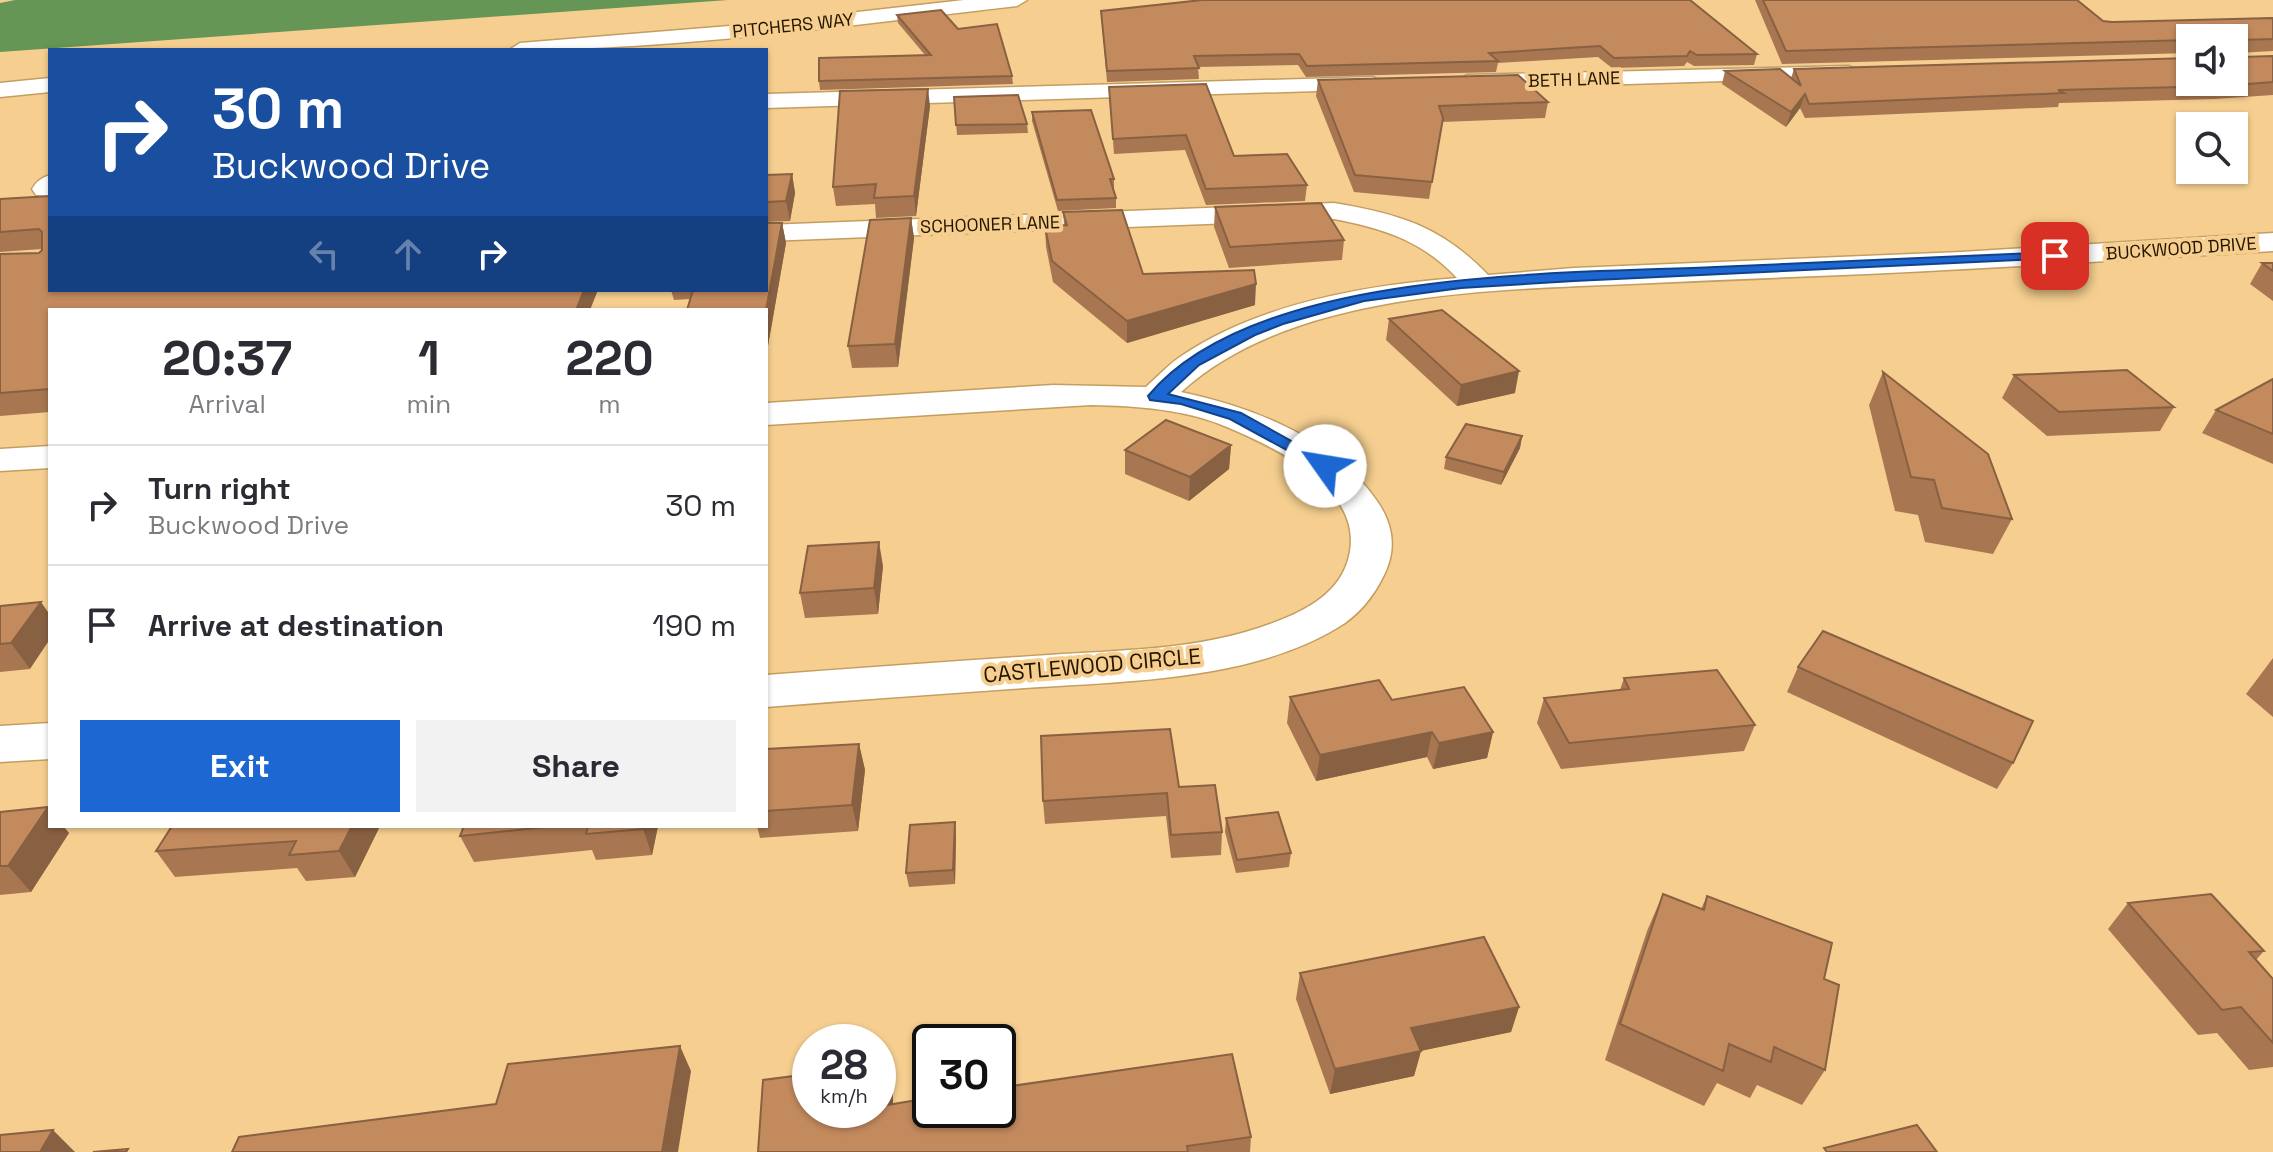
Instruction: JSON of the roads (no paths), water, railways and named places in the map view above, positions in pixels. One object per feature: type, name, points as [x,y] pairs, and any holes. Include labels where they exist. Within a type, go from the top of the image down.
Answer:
[{"type":"main road","name":"PITCHERS WAY","points":[[543,48],[742,31],[1017,0]]},
{"type":"main road","points":[[0,90],[48,85]]},
{"type":"street","name":"BETH LANE","points":[[1438,83],[1867,72]]},
{"type":"street","points":[[768,101],[1392,84]]},
{"type":"street","name":"SCHOONER LANE","points":[[768,233],[1334,211],[1384,219],[1425,234],[1457,258],[1479,283]]},
{"type":"street","name":"BUCKWOOD DRIVE","points":[[1156,396],[1194,362],[1278,321],[1363,297],[1479,283],[2039,257],[2273,242]]},
{"type":"street","name":"CASTLEWOOD CIRCLE","points":[[768,414],[1095,394],[1156,396],[1208,407],[1260,428],[1325,466],[1355,496],[1368,519],[1372,539],[1368,563],[1356,589],[1341,605],[1320,619],[1285,635],[1187,659],[768,691]]},
{"type":"street","points":[[0,460],[48,457]]},
{"type":"street","points":[[0,744],[48,741]]}]
